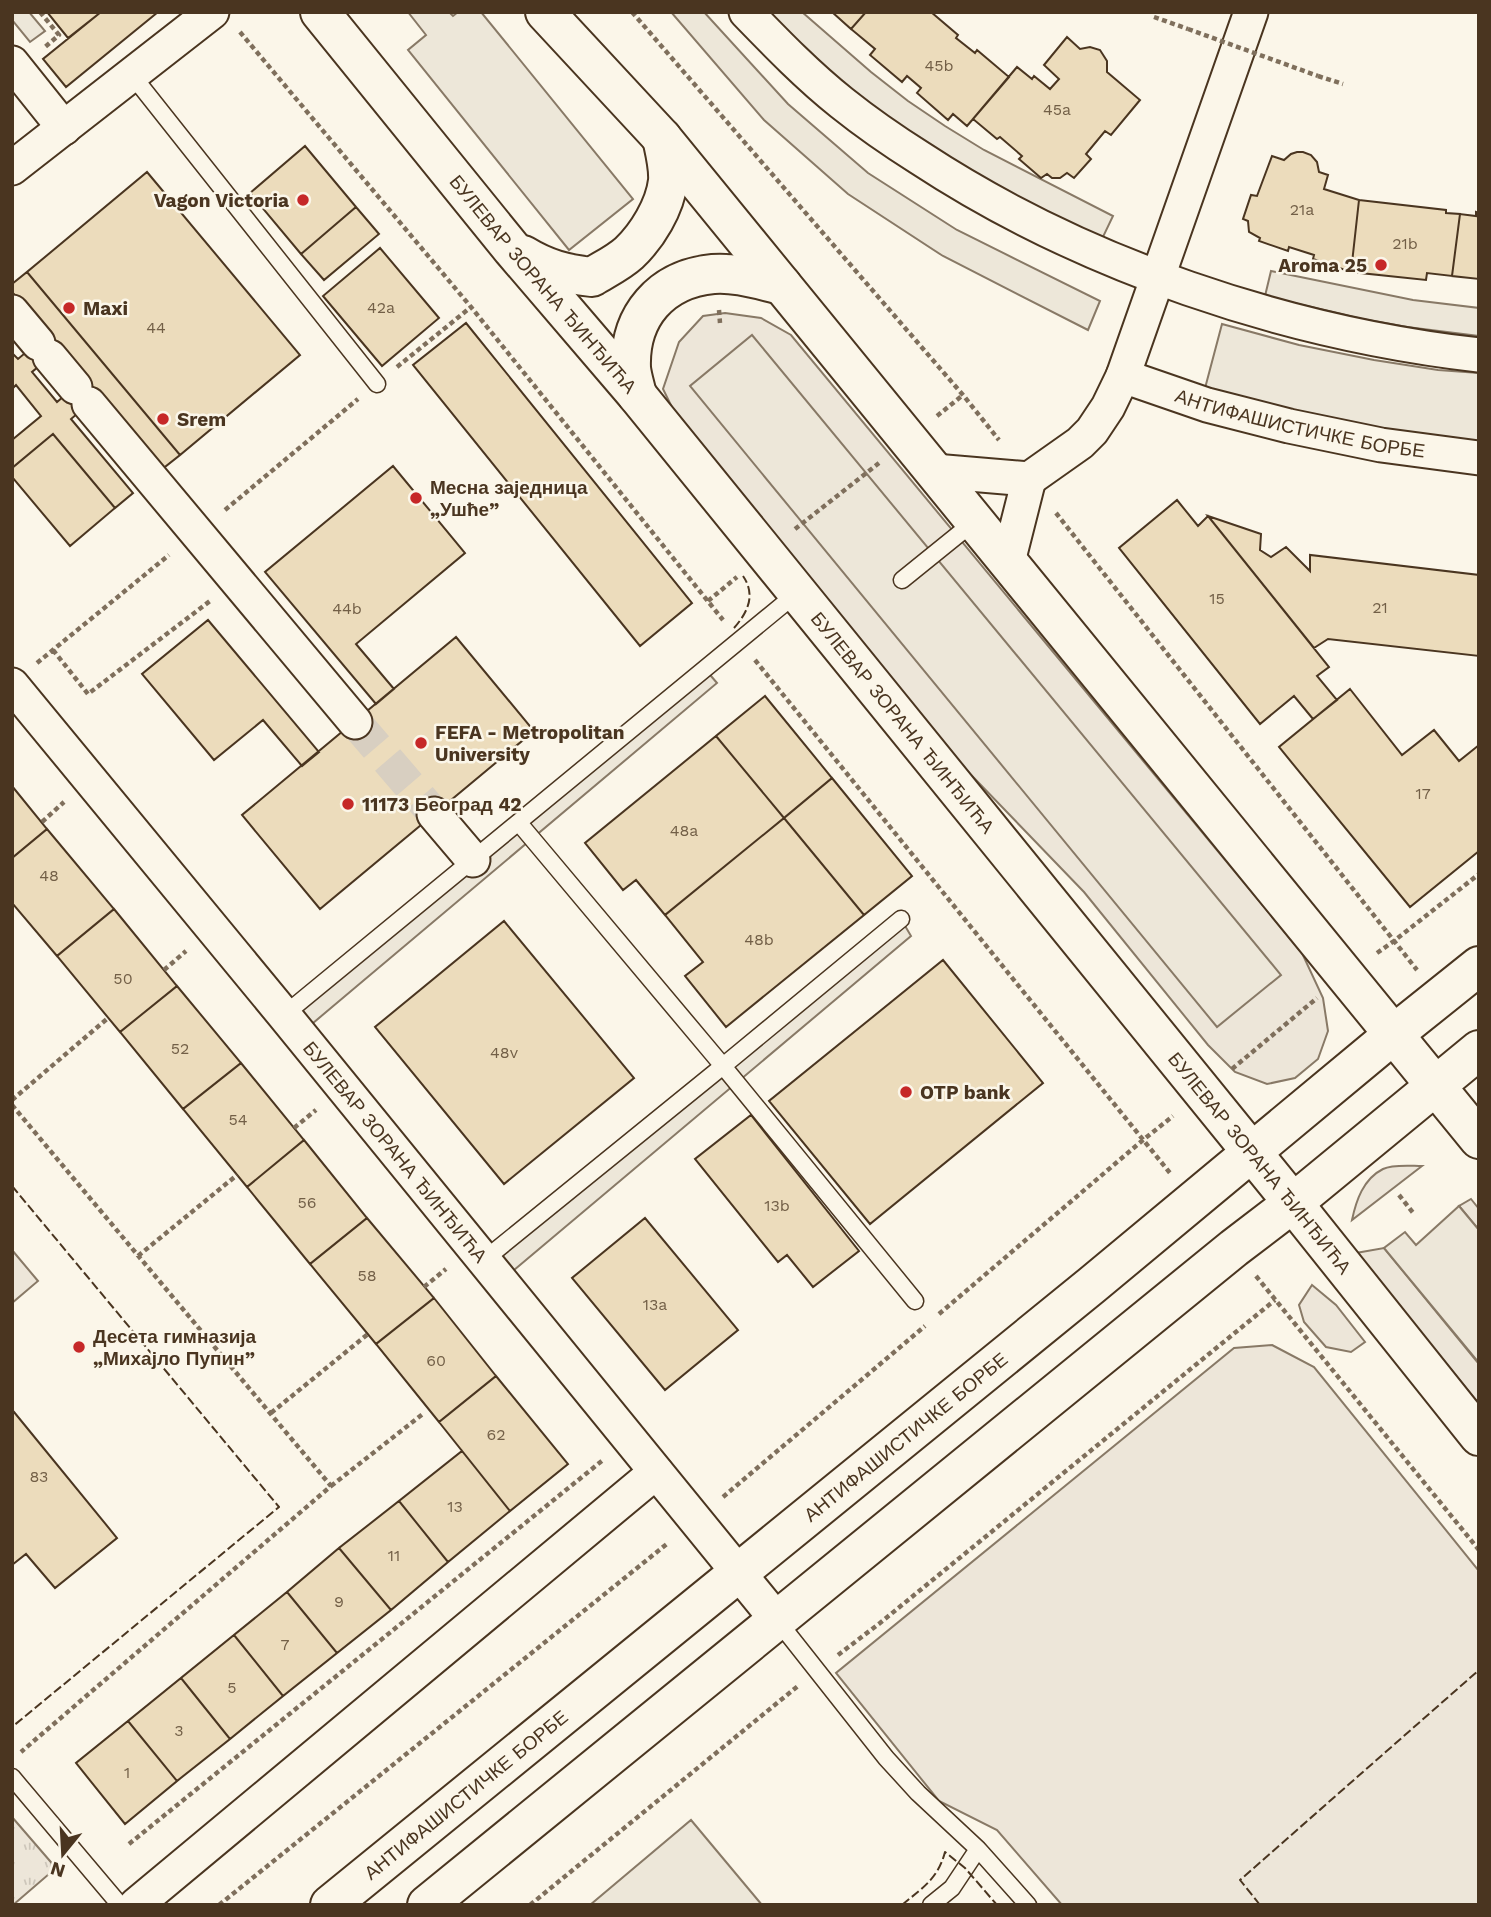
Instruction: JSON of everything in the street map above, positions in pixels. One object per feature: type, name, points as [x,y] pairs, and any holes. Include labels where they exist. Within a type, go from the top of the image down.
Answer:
[{"type":"street","name":"БУЛЕВАР ЗОРАНА ЂИНЂИЋА","points":[[320,12],[512,249],[637,395],[1479,1436]]},
{"type":"street","points":[[545,12],[662,138],[1479,1139]]},
{"type":"street","points":[[746,12],[842,103],[941,172],[1012,214],[1157,277],[1292,320],[1426,349],[1479,355]]},
{"type":"street","points":[[934,471],[1029,479],[1080,443],[1092,431],[1124,376],[1251,12]]},
{"type":"street","points":[[12,169],[132,75],[222,18]]},
{"type":"street","points":[[12,63],[64,128]]},
{"type":"street","points":[[512,249],[542,267],[592,277],[628,254],[650,228],[663,200],[668,182],[667,158],[662,138]]},
{"type":"street","points":[[637,395],[631,370],[632,345],[637,326],[659,295],[684,279],[714,274],[743,276],[782,285]]},
{"type":"street","points":[[12,312],[355,722]]},
{"type":"street","name":"АНТИФАШИСТИЧКЕ БОРБЕ","points":[[1124,376],[1207,405],[1289,426],[1381,445],[1479,458]]},
{"type":"street","points":[[1008,562],[1029,479]]},
{"type":"street","name":"БУЛЕВАР ЗОРАНА ЂИНЂИЋА","points":[[23,676],[284,1015],[777,1620]]},
{"type":"street","points":[[434,814],[473,860]]},
{"type":"street","name":"АНТИФАШИСТИЧКЕ БОРБЕ","points":[[330,1905],[1479,966]]},
{"type":"street","points":[[426,1905],[1234,1248],[1293,1203],[1479,1049]]},
{"type":"street","points":[[136,1905],[656,1472]]},
{"type":"lane","points":[[132,75],[377,384]]},
{"type":"lane","points":[[902,580],[975,521]]},
{"type":"lane","points":[[284,1015],[797,593]]},
{"type":"lane","points":[[519,823],[915,1301]]},
{"type":"lane","points":[[484,1260],[901,919]]},
{"type":"lane","points":[[777,1620],[886,1758],[978,1849],[1028,1905]]},
{"type":"lane","points":[[12,1777],[120,1905]]},
{"type":"lane","points":[[931,1905],[952,1888],[978,1849]]},
{"type":"path","points":[[40,12],[59,35]]},
{"type":"path","points":[[1154,17],[1343,84]]},
{"type":"path","points":[[222,18],[471,307],[1143,1140],[1204,1093],[1346,974],[1394,942],[1479,874]]},
{"type":"path","points":[[23,676],[471,307]]},
{"type":"path","points":[[719,309],[720,323]]},
{"type":"path","points":[[708,601],[963,395]]},
{"type":"path","points":[[53,650],[88,694],[236,580]]},
{"type":"path","points":[[164,970],[189,948]]},
{"type":"path","points":[[108,1018],[12,1102],[331,1486]]},
{"type":"path","points":[[294,1128],[320,1107]]},
{"type":"path","points":[[138,1256],[237,1175]]},
{"type":"path","points":[[1399,1195],[1414,1213]]},
{"type":"path","points":[[424,1287],[449,1266]]},
{"type":"path","points":[[530,1905],[1275,1300],[1479,1550]]},
{"type":"path","points":[[271,1413],[368,1334]]},
{"type":"path","points":[[12,1759],[331,1486],[424,1413]]},
{"type":"path","points":[[129,1844],[607,1457]]},
{"type":"green space","points":[[725,313],[761,318],[791,335],[1302,953],[1323,998],[1328,1031],[1318,1059],[1295,1078],[1267,1084],[1235,1072],[1208,1045],[1084,892],[949,752],[690,444],[663,389],[679,342],[703,316]]},
{"type":"green space","points":[[1392,1166],[1422,1166],[1352,1220],[1365,1185],[1376,1173]]},
{"type":"green space","points":[[1471,1199],[1479,1209],[1479,1230],[1459,1206]]},
{"type":"green space","points":[[1384,1248],[1479,1364],[1479,1404],[1356,1253]]},
{"type":"green space","points":[[12,1250],[38,1281],[12,1303]]},
{"type":"green space","points":[[1312,1285],[1336,1305],[1365,1342],[1351,1352],[1326,1347],[1304,1322],[1299,1305]]},
{"type":"green space","points":[[1272,1345],[1314,1367],[1479,1571],[1479,1905],[1062,1905],[997,1830],[939,1801],[836,1673],[1234,1348]]},
{"type":"green space","points":[[12,1817],[56,1868],[13,1905],[12,1905]]},
{"type":"shaded area","points":[[12,12],[29,12],[45,31],[30,42],[12,20]]},
{"type":"shaded area","points":[[408,12],[449,12],[453,16],[458,12],[481,12],[633,199],[569,250],[408,50],[426,35]]},
{"type":"shaded area","points":[[671,12],[704,12],[788,104],[868,173],[957,230],[1100,301],[1088,330],[943,256],[848,194],[764,120]]},
{"type":"shaded area","points":[[762,12],[802,12],[871,72],[945,126],[984,150],[1113,216],[1102,239],[971,175],[855,95]]},
{"type":"shaded area","points":[[1271,271],[1413,300],[1479,308],[1479,336],[1362,319],[1265,296]]},
{"type":"shaded area","points":[[1222,324],[1299,345],[1374,360],[1479,373],[1479,443],[1433,439],[1204,392]]},
{"type":"shaded area","points":[[752,335],[1281,975],[1217,1027],[690,386]]},
{"type":"shaded area","points":[[705,669],[717,683],[300,1034],[284,1015]]},
{"type":"shaded area","points":[[901,919],[911,936],[501,1281],[484,1260]]},
{"type":"shaded area","points":[[1459,1206],[1479,1230],[1479,1363],[1384,1248],[1405,1232],[1416,1245]]},
{"type":"shaded area","points":[[691,1820],[762,1905],[590,1905]]},
{"type":"building","points":[[47,12],[101,12],[68,38]]},
{"type":"building","points":[[101,12],[158,12],[66,87],[43,59]]},
{"type":"building","points":[[832,12],[866,12],[851,29]]},
{"type":"building","points":[[866,12],[931,12],[958,35],[956,38],[975,53],[977,50],[1009,77],[967,126],[953,114],[948,120],[917,93],[921,88],[907,76],[902,82],[870,55],[875,49],[851,29]]},
{"type":"building","points":[[1067,37],[1080,49],[1090,47],[1100,50],[1107,61],[1107,72],[1140,100],[1111,135],[1105,131],[1086,154],[1091,159],[1074,178],[1067,173],[1060,178],[1052,178],[1047,174],[1041,178],[1019,159],[1022,156],[973,119],[1017,67],[1050,89],[1059,79],[1044,65]]},
{"type":"building","name":"Vagon Victoria","points":[[305,146],[356,207],[301,254],[250,193]]},
{"type":"building","points":[[1297,152],[1311,155],[1317,162],[1319,172],[1328,175],[1324,189],[1359,200],[1351,272],[1313,259],[1314,255],[1289,247],[1288,251],[1259,241],[1260,238],[1249,232],[1248,221],[1243,219],[1251,195],[1257,196],[1272,156],[1284,160]]},
{"type":"building","points":[[147,172],[300,355],[180,455],[27,272]]},
{"type":"building","points":[[1359,200],[1460,214],[1452,276],[1427,273],[1426,280],[1351,272]]},
{"type":"building","points":[[356,207],[379,234],[324,280],[301,254]]},
{"type":"building","points":[[1476,212],[1479,213],[1479,279],[1452,276],[1460,214],[1476,216]]},
{"type":"building","points":[[380,248],[439,318],[382,366],[323,296]]},
{"type":"building","points":[[27,272],[180,455],[161,470],[99,395],[71,419],[133,493],[115,508],[53,434],[12,468],[12,440],[41,416],[16,385],[12,389],[12,353],[18,359],[48,334],[12,292],[12,284]],"holes":[[[60,349],[85,378],[57,402],[32,372]]]},
{"type":"building","points":[[466,323],[692,603],[640,646],[413,365]]},
{"type":"building","points":[[53,434],[115,508],[70,546],[12,477],[12,468]]},
{"type":"building","points":[[393,466],[465,553],[356,644],[394,689],[376,704],[265,572]]},
{"type":"building","points":[[1177,500],[1198,526],[1208,516],[1329,667],[1317,676],[1337,700],[1313,719],[1294,696],[1260,724],[1119,548]]},
{"type":"building","points":[[1208,516],[1261,534],[1260,550],[1271,557],[1286,547],[1310,571],[1310,555],[1479,575],[1479,656],[1328,639],[1314,648]]},
{"type":"building","points":[[208,620],[319,752],[302,766],[263,720],[214,760],[142,674]]},
{"type":"building","points":[[456,637],[534,731],[320,909],[242,815]]},
{"type":"building","points":[[1350,689],[1402,755],[1434,730],[1459,761],[1479,745],[1479,851],[1410,907],[1279,747]]},
{"type":"building","points":[[765,696],[832,778],[784,818],[716,736]]},
{"type":"building","points":[[716,736],[784,818],[665,915],[636,880],[623,890],[585,843]]},
{"type":"building","points":[[832,778],[912,876],[864,915],[784,818]]},
{"type":"building","points":[[12,786],[47,829],[12,858]]},
{"type":"building","points":[[784,818],[864,915],[726,1027],[685,976],[703,962],[665,915]]},
{"type":"building","points":[[47,829],[114,909],[57,956],[12,903],[12,858]]},
{"type":"building","points":[[114,909],[177,986],[120,1032],[57,956]]},
{"type":"building","points":[[504,921],[634,1078],[504,1184],[375,1027]]},
{"type":"building","name":"OTP bank","points":[[943,960],[1043,1083],[870,1224],[769,1101]]},
{"type":"building","points":[[177,986],[241,1063],[183,1109],[120,1032]]},
{"type":"building","points":[[241,1063],[304,1140],[247,1187],[183,1109]]},
{"type":"building","points":[[751,1115],[859,1251],[813,1287],[787,1255],[778,1262],[695,1159]]},
{"type":"building","points":[[304,1140],[367,1218],[310,1264],[247,1187]]},
{"type":"building","points":[[367,1218],[434,1298],[376,1344],[310,1264]]},
{"type":"building","points":[[645,1218],[738,1330],[665,1390],[572,1278]]},
{"type":"building","points":[[434,1298],[496,1376],[439,1422],[376,1344]]},
{"type":"building","points":[[496,1376],[568,1464],[510,1511],[439,1422]]},
{"type":"building","points":[[14,1412],[117,1538],[55,1588],[26,1554],[12,1565]]},
{"type":"building","points":[[462,1451],[510,1511],[448,1562],[399,1501]]},
{"type":"building","points":[[399,1501],[448,1562],[391,1610],[339,1548]]},
{"type":"building","points":[[339,1548],[391,1610],[337,1653],[287,1592]]},
{"type":"building","points":[[287,1592],[337,1653],[283,1696],[234,1635]]},
{"type":"building","points":[[234,1635],[283,1696],[230,1739],[181,1678]]},
{"type":"building","points":[[181,1678],[230,1739],[177,1781],[128,1721]]},
{"type":"building","points":[[128,1721],[177,1781],[125,1824],[76,1763]]},
{"type":"tunnel","points":[[355,722],[434,814]]},
{"type":"fence","points":[[734,628],[749,603],[749,590],[743,576]]},
{"type":"fence","points":[[12,1186],[279,1507],[12,1727]]},
{"type":"fence","points":[[1260,1905],[1240,1880],[1479,1670]]},
{"type":"fence","points":[[902,1905],[934,1876],[945,1852],[965,1868],[997,1905]]},
{"type":"place","name":"Vagon Victoria","points":[[303,200]]},
{"type":"place","name":"Aroma 25","points":[[1381,265]]},
{"type":"place","name":"Maxi","points":[[69,308]]},
{"type":"place","name":"Srem","points":[[163,419]]},
{"type":"place","name":"Месна заједница „Ушће”","points":[[416,498]]},
{"type":"place","name":"FEFA - Metropolitan University","points":[[421,743]]},
{"type":"place","name":"11173 Београд 42","points":[[348,804]]},
{"type":"place","name":"OTP bank","points":[[906,1092]]},
{"type":"place","name":"Десета гимназија „Михајло Пупин”","points":[[79,1347]]}]
